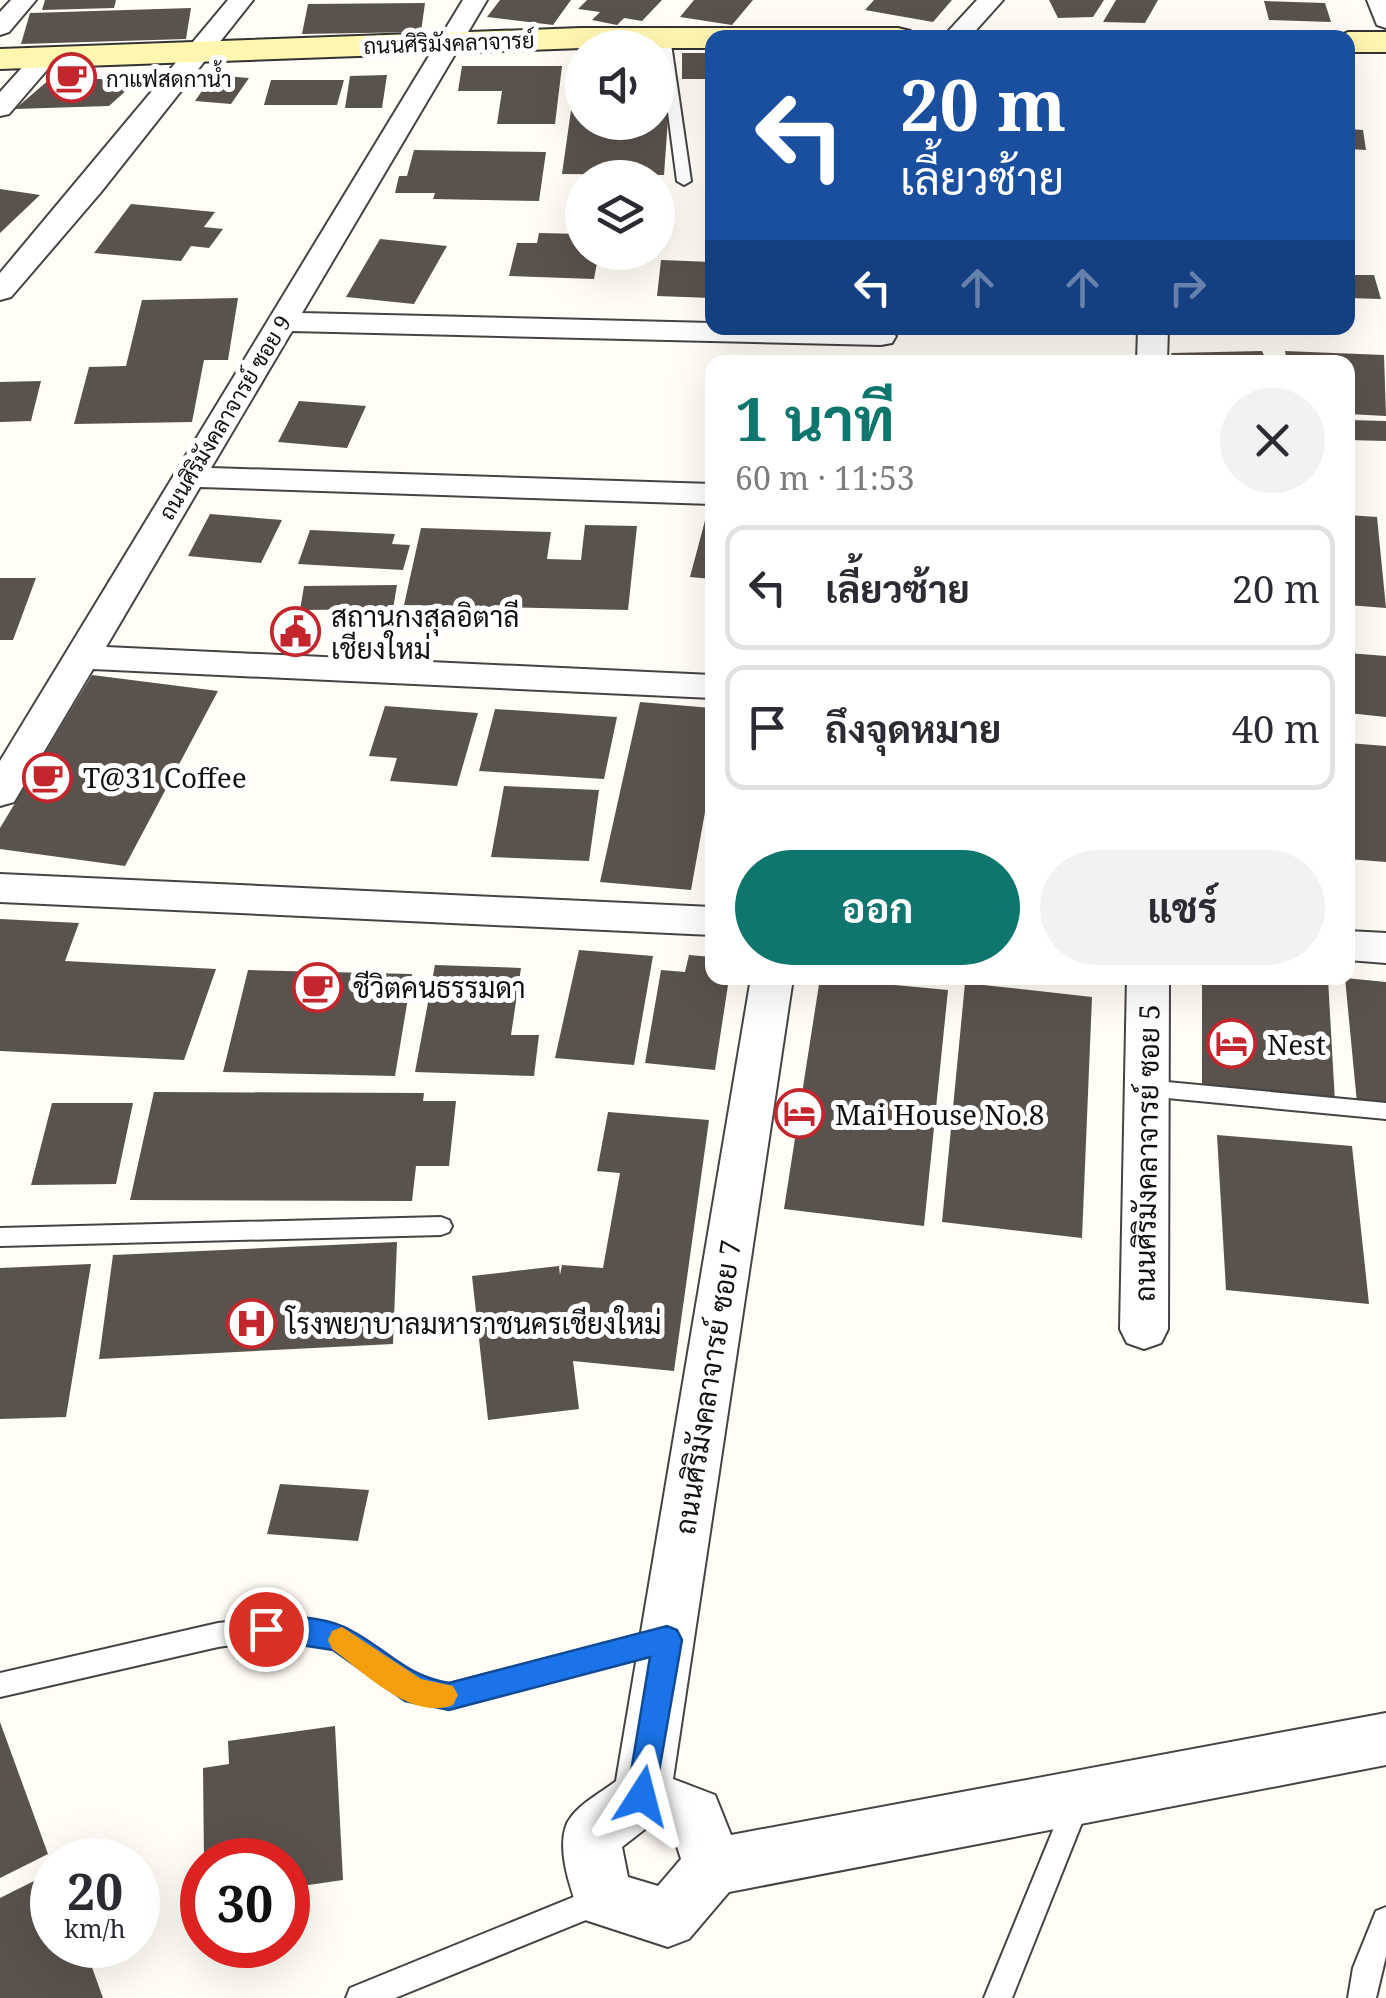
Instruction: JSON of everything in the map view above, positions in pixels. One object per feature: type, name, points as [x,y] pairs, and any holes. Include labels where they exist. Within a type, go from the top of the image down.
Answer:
[{"type":"street","points":[[0,28],[24,0]]},
{"type":"street","points":[[0,290],[92,186],[241,0]]},
{"type":"street","name":"ถนนศิริมังคลาจารย์ ซอย 9","points":[[0,794],[186,477],[475,0]]},
{"type":"street","points":[[962,30],[991,0]]},
{"type":"street","points":[[1379,0],[1386,20]]},
{"type":"street","name":"ถนนศิริมังคลาจารย์","points":[[675,36],[705,36]]},
{"type":"street","name":"ถนนศิริมังคลาจารย์","points":[[0,59],[450,42],[565,43]]},
{"type":"street","points":[[1355,42],[1386,42]]},
{"type":"street","points":[[0,108],[44,57]]},
{"type":"street","points":[[282,322],[880,342]]},
{"type":"street","points":[[186,477],[705,494]]},
{"type":"street","points":[[80,657],[705,687]]},
{"type":"street","points":[[0,888],[705,921]]},
{"type":"street","points":[[1355,946],[1386,948]]},
{"type":"street","name":"ถนนศิริมังคลาจารย์ ซอย 7","points":[[642,1796],[771,985]]},
{"type":"street","name":"ถนนศิริมังคลาจารย์ ซอย 5","points":[[1144,1330],[1148,985]]},
{"type":"street","points":[[713,1867],[695,1814],[642,1796],[591,1836],[603,1899],[668,1918],[713,1867],[1386,1740]]},
{"type":"lane","points":[[675,135],[684,181]]},
{"type":"lane","points":[[1146,1088],[1386,1111]]},
{"type":"lane","points":[[0,1237],[441,1226]]},
{"type":"lane","points":[[0,1685],[218,1635],[266,1629],[309,1630],[341,1639],[415,1691],[449,1696],[667,1640]]},
{"type":"lane","points":[[998,1998],[1080,1798]]},
{"type":"lane","points":[[360,1998],[603,1899]]},
{"type":"lane","points":[[1362,1998],[1367,1968],[1386,1921]]},
{"type":"building","points":[[45,0],[116,0],[114,8],[42,10]]},
{"type":"building","points":[[500,0],[571,0],[553,25],[487,17]]},
{"type":"building","points":[[587,0],[662,0],[642,21],[624,18],[617,25],[592,20],[600,12],[578,9]]},
{"type":"building","points":[[694,0],[753,0],[732,25],[680,17]]},
{"type":"building","points":[[874,0],[952,0],[933,22],[865,10]]},
{"type":"building","points":[[1049,0],[1104,0],[1093,17],[1058,18]]},
{"type":"building","points":[[1116,0],[1158,0],[1145,23],[1103,22]]},
{"type":"building","points":[[1264,1],[1325,3],[1331,22],[1269,20]]},
{"type":"building","points":[[425,3],[421,32],[302,34],[308,4]]},
{"type":"building","points":[[191,8],[186,39],[21,44],[30,13]]},
{"type":"building","points":[[682,53],[705,53],[705,79],[682,79]]},
{"type":"building","points":[[462,66],[562,66],[555,124],[497,124],[502,91],[458,91]]},
{"type":"building","points":[[213,75],[249,78],[231,104],[195,101]]},
{"type":"building","points":[[387,75],[382,108],[345,108],[350,76]]},
{"type":"building","points":[[50,79],[139,79],[109,106],[15,109]]},
{"type":"building","points":[[271,80],[344,80],[337,105],[264,105]]},
{"type":"building","points":[[1355,129],[1363,130],[1366,150],[1355,149]]},
{"type":"building","points":[[567,140],[666,140],[665,160],[565,160],[562,174]]},
{"type":"building","points":[[414,150],[546,152],[539,201],[433,199],[435,193],[395,193],[399,176],[407,176]]},
{"type":"building","points":[[0,189],[40,195],[0,233]]},
{"type":"building","points":[[131,204],[215,212],[204,227],[223,229],[209,248],[191,246],[181,261],[94,253]]},
{"type":"building","points":[[539,233],[565,234],[565,270],[596,270],[594,279],[509,276],[517,243],[537,243]]},
{"type":"building","points":[[380,239],[447,246],[414,304],[346,297]]},
{"type":"building","points":[[675,261],[705,262],[705,298],[657,296],[660,270],[675,270]]},
{"type":"building","points":[[1355,275],[1374,275],[1381,299],[1355,298]]},
{"type":"building","points":[[238,298],[228,360],[204,360],[192,422],[74,424],[89,367],[126,366],[142,300]]},
{"type":"building","points":[[1262,351],[1264,355],[1172,355]]},
{"type":"building","points":[[1285,351],[1384,355],[1386,416],[1355,414],[1355,355],[1286,355]]},
{"type":"building","points":[[41,381],[31,421],[0,422],[0,382]]},
{"type":"building","points":[[299,401],[366,406],[347,448],[278,442]]},
{"type":"building","points":[[1355,420],[1386,421],[1386,441],[1355,440]]},
{"type":"building","points":[[210,514],[282,520],[261,563],[188,556]]},
{"type":"building","points":[[1355,515],[1377,517],[1386,608],[1355,606]]},
{"type":"building","points":[[705,521],[705,578],[690,577]]},
{"type":"building","points":[[585,525],[637,526],[628,610],[404,605],[421,528],[551,532],[547,559],[581,560]]},
{"type":"building","points":[[310,530],[395,534],[392,544],[410,545],[403,570],[298,564]]},
{"type":"building","points":[[0,578],[36,578],[13,640],[0,640]]},
{"type":"building","points":[[397,585],[393,609],[300,610],[304,586]]},
{"type":"building","points":[[1355,654],[1386,656],[1386,717],[1355,714]]},
{"type":"building","points":[[92,675],[218,691],[125,866],[0,849],[0,828]]},
{"type":"building","points":[[640,702],[705,707],[705,812],[691,890],[600,882]]},
{"type":"building","points":[[385,706],[478,713],[457,786],[390,781],[397,758],[369,756]]},
{"type":"building","points":[[495,709],[617,717],[604,779],[479,771]]},
{"type":"building","points":[[1355,744],[1386,746],[1386,862],[1355,860]]},
{"type":"building","points":[[504,786],[599,790],[589,861],[491,857]]},
{"type":"building","points":[[0,919],[79,923],[65,961],[216,969],[184,1060],[0,1051]]},
{"type":"building","points":[[579,950],[653,956],[634,1065],[555,1058]]},
{"type":"building","points":[[689,955],[705,956],[705,985],[728,985],[715,1070],[645,1063],[661,970],[685,972]]},
{"type":"building","points":[[435,965],[521,968],[511,1035],[539,1035],[534,1076],[415,1072]]},
{"type":"building","points":[[248,970],[412,974],[395,1076],[223,1072]]},
{"type":"building","points":[[1355,979],[1386,982],[1386,1105],[1357,1103],[1346,985],[1355,985]]},
{"type":"building","points":[[819,985],[948,990],[924,1226],[784,1209]]},
{"type":"building","points":[[965,985],[1092,997],[1082,1238],[942,1222]]},
{"type":"building","points":[[1202,985],[1328,985],[1335,1102],[1202,1087]]},
{"type":"building","points":[[154,1092],[424,1093],[423,1101],[456,1101],[449,1166],[416,1166],[412,1201],[130,1200]]},
{"type":"building","points":[[52,1103],[133,1103],[116,1184],[31,1185]]},
{"type":"building","points":[[608,1112],[709,1120],[674,1371],[573,1361],[579,1409],[488,1420],[472,1276],[559,1266],[560,1275],[562,1265],[603,1268],[620,1173],[597,1171]]},
{"type":"building","points":[[1217,1135],[1352,1146],[1369,1304],[1226,1290]]},
{"type":"building","points":[[397,1242],[393,1344],[99,1359],[113,1255]]},
{"type":"building","points":[[91,1264],[66,1417],[0,1419],[0,1268]]},
{"type":"building","points":[[280,1484],[369,1490],[358,1541],[267,1534]]},
{"type":"building","points":[[0,1722],[42,1838],[30,1838],[30,1863],[0,1878]]},
{"type":"building","points":[[335,1726],[343,1880],[310,1885],[310,1838],[204,1838],[203,1768],[229,1764],[228,1741]]},
{"type":"building","points":[[30,1883],[30,1968],[92,1968],[103,1998],[0,1998],[0,1898]]},
{"type":"slow traffic","points":[[342,1640],[415,1691],[443,1695]]},
{"type":"place","name":"กาแฟสดกาน้ำ","points":[[71,78]]},
{"type":"place","name":"สถานกงสุลอิตาลี เชียงใหม่","points":[[296,632]]},
{"type":"place","name":"T@31 Coffee","points":[[48,777]]},
{"type":"place","name":"ชีวิตคนธรรมดา","points":[[318,987]]},
{"type":"place","name":"Nest","points":[[1232,1044]]},
{"type":"place","name":"Mai House No.8","points":[[800,1114]]},
{"type":"place","name":"โรงพยาบาลมหาราชนครเชียงใหม่","points":[[251,1323]]},
{"type":"route","points":[[266,1629],[309,1630],[341,1639],[415,1691],[449,1696],[667,1640],[642,1796]]}]
